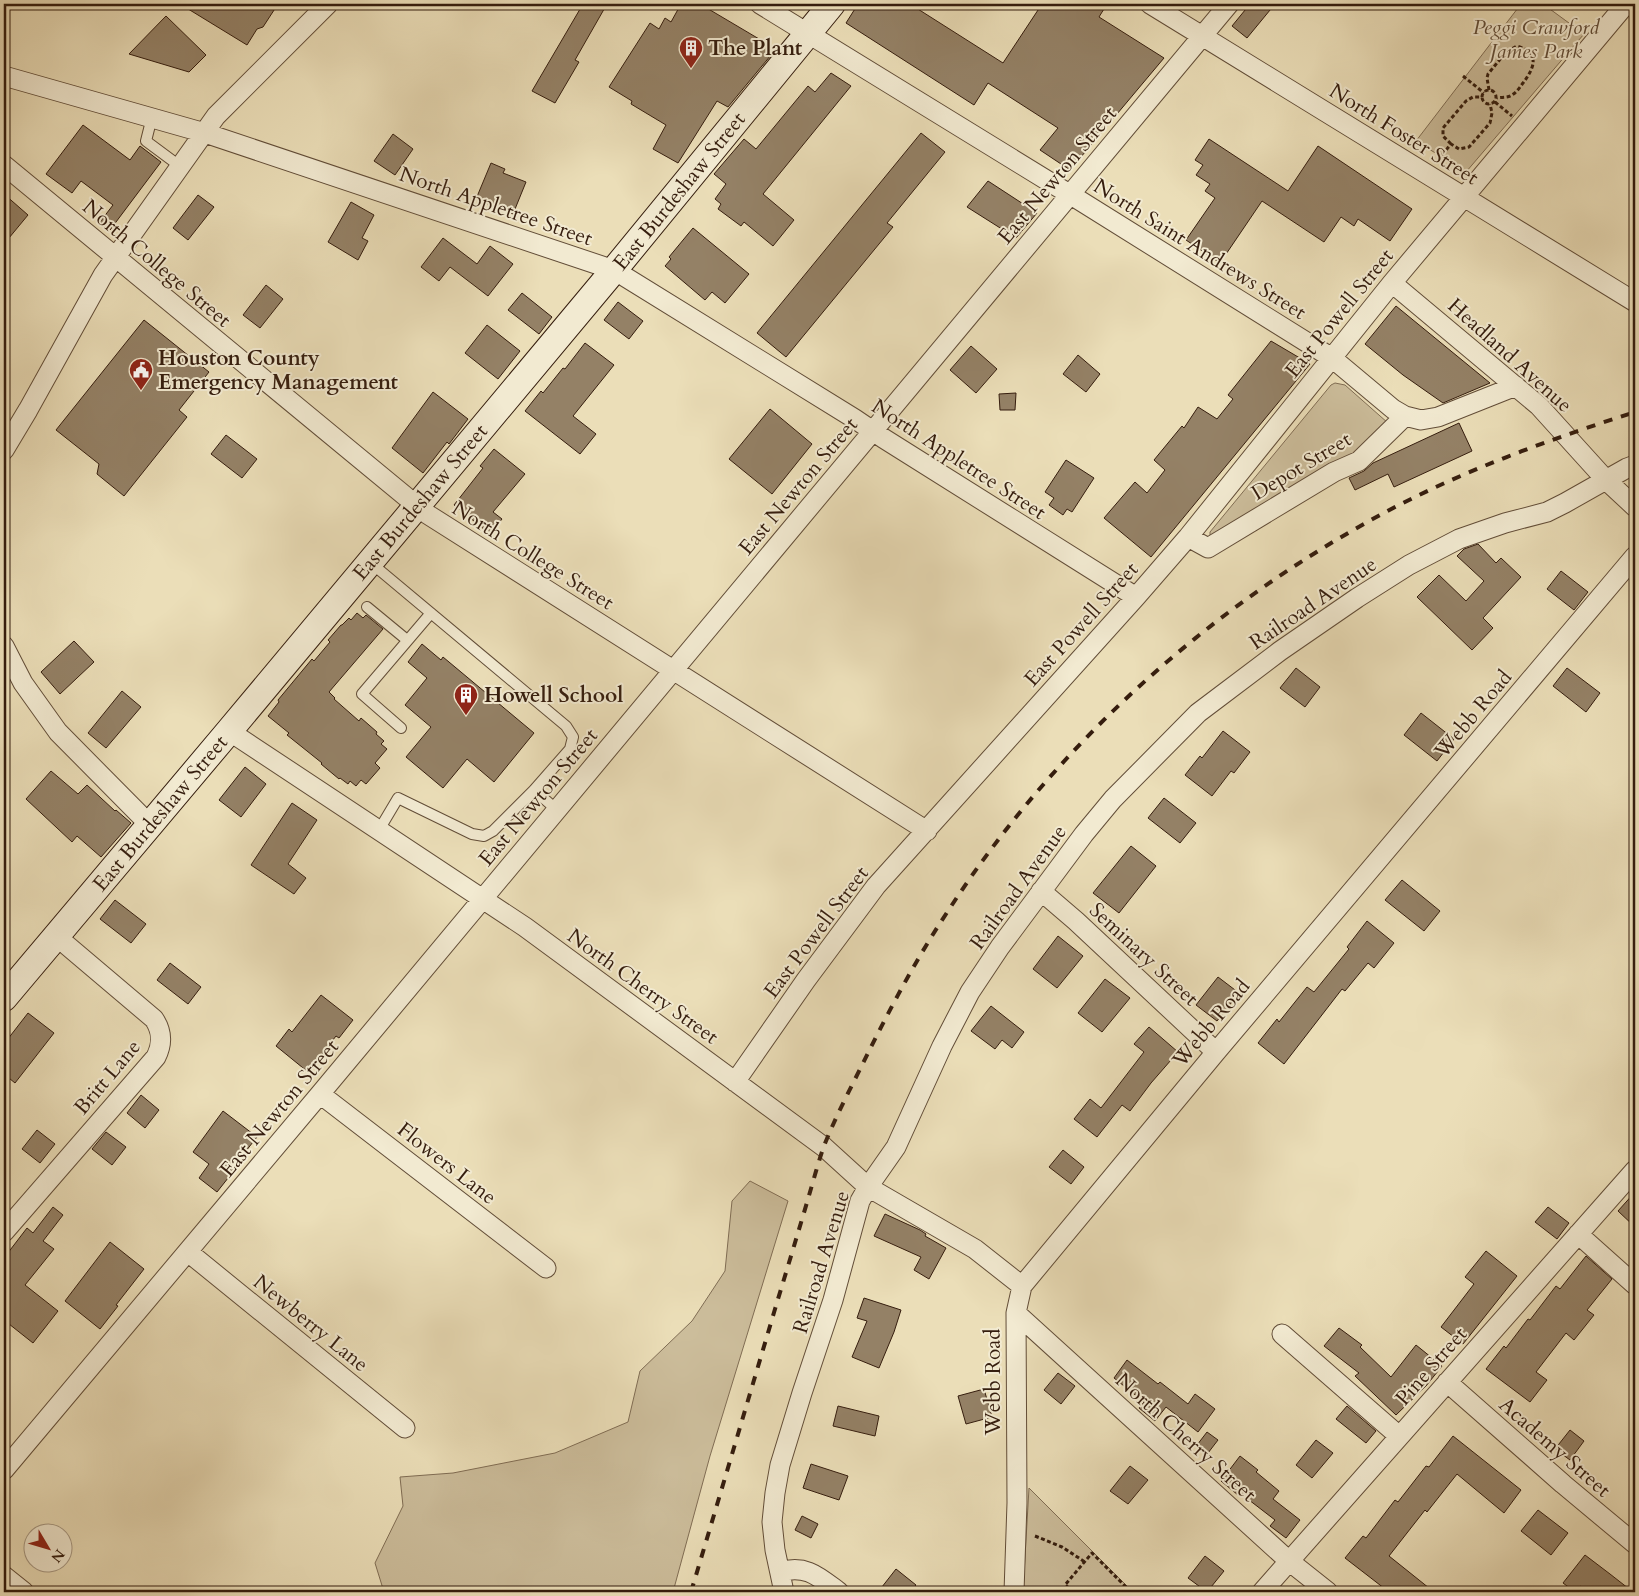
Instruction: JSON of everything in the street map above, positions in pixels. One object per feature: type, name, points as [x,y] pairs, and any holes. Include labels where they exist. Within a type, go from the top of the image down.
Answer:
[{"type":"street","points":[[4,450],[103,275],[216,116],[328,4]]},
{"type":"street","name":"North Saint Andrews Street","points":[[760,4],[1332,358],[1405,416]]},
{"type":"street","name":"East Burdeshaw Street","points":[[4,998],[149,824],[230,731],[614,270],[832,4]]},
{"type":"street","name":"North Foster Street","points":[[1150,4],[1635,302]]},
{"type":"street","name":"East Newton Street","points":[[4,1470],[484,898],[1229,4]]},
{"type":"street","name":"East Powell Street","points":[[735,1082],[876,886],[1188,537],[1392,283],[1626,4]]},
{"type":"street","name":"North Appletree Street","points":[[4,76],[205,133],[614,270],[855,419],[1136,597]]},
{"type":"street","name":"North College Street","points":[[4,165],[437,521],[926,831]]},
{"type":"street","name":"Headland Avenue","points":[[1392,283],[1516,386],[1556,424],[1606,480],[1635,507]]},
{"type":"street","points":[[1405,416],[1421,420],[1438,417],[1516,386]]},
{"type":"street","name":"Depot Street","points":[[1188,537],[1208,548],[1334,472],[1359,461],[1405,416]]},
{"type":"street","name":"Railroad Avenue","points":[[784,1592],[775,1550],[772,1522],[780,1465],[833,1300],[860,1201],[896,1147],[942,1046],[970,992],[1041,891],[1113,799],[1160,751],[1198,713],[1280,651],[1409,565],[1459,539],[1506,523],[1547,512],[1635,465]]},
{"type":"street","name":"Webb Road","points":[[1014,1592],[1017,1503],[1016,1313],[1022,1286],[1216,1052],[1635,556]]},
{"type":"street","points":[[4,646],[23,683],[58,732],[149,824]]},
{"type":"street","name":"North Cherry Street","points":[[230,731],[484,898],[824,1146],[868,1187],[968,1244],[1022,1286]]},
{"type":"street","name":"Seminary Street","points":[[1041,891],[1084,928],[1216,1052]]},
{"type":"street","name":"Britt Lane","points":[[4,1232],[156,1057],[161,1042],[161,1033],[154,1018],[56,936]]},
{"type":"street","name":"Flowers Lane","points":[[320,1094],[546,1268]]},
{"type":"street","name":"Pine Street","points":[[1262,1592],[1635,1170]]},
{"type":"street","points":[[1578,1234],[1635,1285]]},
{"type":"street","name":"Newberry Lane","points":[[188,1252],[405,1428]]},
{"type":"street","name":"North Cherry Street","points":[[1016,1313],[1289,1560],[1328,1592]]},
{"type":"street","points":[[1282,1334],[1399,1436]]},
{"type":"street","name":"Academy Street","points":[[1447,1382],[1563,1484],[1635,1544]]},
{"type":"street","points":[[780,1572],[791,1569],[803,1570],[817,1575],[839,1592]]},
{"type":"street","points":[[4,1576],[24,1592]]},
{"type":"lane","points":[[152,117],[146,141],[181,166]]},
{"type":"lane","points":[[370,562],[566,726],[573,737],[570,749],[534,790],[493,831],[484,836],[472,834],[398,798],[379,830]]},
{"type":"lane","points":[[368,607],[407,640]]},
{"type":"lane","points":[[401,728],[362,694],[431,613]]},
{"type":"lane","points":[[534,790],[557,810]]},
{"type":"path","points":[[1489,90],[1488,74],[1506,52],[1517,46],[1532,56],[1534,60],[1532,71],[1514,94],[1496,98]]},
{"type":"path","points":[[1463,76],[1483,95],[1483,101],[1490,104],[1495,102]]},
{"type":"path","points":[[1489,90],[1483,95],[1473,97],[1466,102],[1443,128],[1443,136],[1459,149],[1469,147],[1490,123],[1492,113],[1490,104]]},
{"type":"path","points":[[1489,90],[1495,93],[1495,102]]},
{"type":"path","points":[[1495,102],[1513,117]]},
{"type":"path","points":[[1438,160],[1451,144]]},
{"type":"path","points":[[1035,1536],[1062,1547],[1085,1562]]},
{"type":"path","points":[[1074,1592],[1066,1585],[1092,1553],[1131,1592]]},
{"type":"green space","name":"Peggi Crawford James Park","points":[[1521,4],[1543,4],[1584,34],[1466,172],[1416,141]]},
{"type":"green space","points":[[1335,383],[1345,385],[1388,423],[1353,456],[1210,536],[1210,532],[1331,385]]},
{"type":"green space","points":[[750,1181],[788,1201],[710,1456],[673,1592],[384,1592],[375,1563],[403,1506],[400,1477],[453,1473],[555,1453],[628,1422],[640,1371],[692,1321],[725,1271],[732,1201]]},
{"type":"green space","points":[[1029,1488],[1133,1592],[1023,1592]]},
{"type":"building","points":[[180,4],[278,4],[263,27],[257,29],[247,45]]},
{"type":"building","points":[[583,4],[607,4],[575,60],[579,62],[555,103],[532,91]]},
{"type":"building","name":"The Plant","points":[[681,4],[700,4],[776,49],[728,107],[717,101],[678,163],[653,149],[666,125],[631,104],[632,101],[609,87],[650,23],[659,29],[665,18],[671,22]]},
{"type":"building","points":[[858,4],[910,4],[1003,63],[1042,4],[1107,4],[1099,17],[1164,58],[1070,170],[1040,150],[1058,128],[988,83],[974,105],[846,23]]},
{"type":"building","points":[[1250,4],[1275,4],[1247,38],[1232,26]]},
{"type":"building","points":[[166,16],[206,55],[189,72],[129,54]]},
{"type":"building","points":[[831,73],[851,86],[763,194],[794,220],[773,246],[744,222],[741,226],[718,209],[721,204],[715,199],[726,184],[714,174],[744,139],[756,149],[808,86],[815,92]]},
{"type":"building","points":[[83,125],[130,160],[140,146],[161,162],[110,230],[100,222],[113,205],[81,181],[72,193],[46,174]]},
{"type":"building","points":[[921,133],[945,152],[887,223],[893,227],[786,357],[757,333]]},
{"type":"building","points":[[393,134],[413,149],[395,175],[374,161]]},
{"type":"building","points":[[1209,139],[1288,191],[1318,146],[1412,209],[1390,241],[1358,219],[1354,226],[1341,217],[1324,242],[1262,201],[1220,263],[1186,240],[1215,198],[1205,191],[1210,184],[1196,175],[1203,165],[1195,160]]},
{"type":"building","points":[[491,163],[505,169],[503,173],[526,182],[513,214],[476,199]]},
{"type":"building","points":[[988,181],[1037,213],[1016,238],[967,207]]},
{"type":"building","points":[[4,194],[28,215],[4,244]]},
{"type":"building","points":[[198,195],[214,207],[188,240],[173,228]]},
{"type":"building","points":[[351,202],[374,215],[362,238],[368,241],[358,260],[328,242]]},
{"type":"building","points":[[693,228],[749,274],[725,303],[712,292],[705,300],[665,266],[671,259],[669,257]]},
{"type":"building","points":[[443,238],[477,264],[490,246],[513,264],[488,296],[450,267],[439,281],[421,267]]},
{"type":"building","points":[[266,285],[283,299],[260,328],[243,315]]},
{"type":"building","points":[[522,293],[552,317],[539,334],[508,310]]},
{"type":"building","points":[[618,302],[643,321],[629,339],[604,320]]},
{"type":"building","points":[[1396,306],[1490,383],[1443,403],[1403,375],[1365,344]]},
{"type":"building","name":"Houston County Emergency Management","points":[[144,320],[209,372],[179,410],[187,417],[124,496],[97,474],[99,464],[56,430]]},
{"type":"building","points":[[487,325],[520,351],[498,379],[465,353]]},
{"type":"building","points":[[1271,341],[1310,364],[1151,557],[1104,518],[1135,482],[1147,493],[1165,470],[1154,460],[1182,426],[1184,428],[1198,407],[1217,419],[1233,399],[1228,395]]},
{"type":"building","points":[[585,343],[614,365],[573,416],[596,434],[580,454],[525,411],[541,391],[543,393],[563,368],[565,369]]},
{"type":"building","points":[[971,346],[997,369],[976,393],[950,370]]},
{"type":"building","points":[[1078,355],[1100,374],[1086,392],[1063,374]]},
{"type":"building","points":[[433,392],[468,419],[423,473],[392,448]]},
{"type":"building","points":[[1016,393],[1015,410],[1000,410],[999,394]]},
{"type":"building","points":[[770,409],[812,444],[772,494],[729,459]]},
{"type":"building","points":[[1459,423],[1472,451],[1394,487],[1388,474],[1355,490],[1349,478],[1364,471],[1373,463]]},
{"type":"building","points":[[226,435],[257,459],[242,478],[211,454]]},
{"type":"building","points":[[494,449],[525,474],[493,512],[502,519],[490,534],[454,505],[483,468],[480,466]]},
{"type":"building","points":[[1066,460],[1094,478],[1072,512],[1067,509],[1063,515],[1049,505],[1054,498],[1045,492]]},
{"type":"building","points":[[1478,544],[1496,563],[1501,558],[1521,577],[1483,618],[1493,628],[1472,650],[1417,597],[1439,575],[1466,601],[1484,581],[1457,556],[1464,549]]},
{"type":"building","points":[[1561,571],[1588,592],[1574,610],[1547,589]]},
{"type":"building","points":[[357,613],[363,618],[366,615],[383,629],[329,692],[334,699],[359,721],[361,718],[377,732],[376,734],[384,741],[381,744],[387,749],[375,763],[380,768],[366,784],[361,780],[356,786],[350,781],[348,784],[339,779],[287,735],[289,733],[268,716],[279,702],[278,700],[312,659],[314,661],[330,642],[328,640],[341,625],[349,618],[351,620]]},
{"type":"building","points":[[74,641],[94,662],[60,694],[41,672]]},
{"type":"building","name":"Howell School","points":[[422,644],[441,660],[443,657],[534,733],[494,782],[467,759],[443,788],[406,757],[431,727],[405,705],[427,678],[408,662]]},
{"type":"building","points":[[1296,668],[1320,687],[1305,707],[1280,688]]},
{"type":"building","points":[[1567,668],[1600,693],[1586,712],[1553,686]]},
{"type":"building","points":[[122,691],[141,707],[106,748],[88,733]]},
{"type":"building","points":[[1421,713],[1454,739],[1437,761],[1404,735]]},
{"type":"building","points":[[1223,731],[1250,752],[1234,773],[1231,771],[1212,796],[1185,775],[1200,756],[1202,758]]},
{"type":"building","points":[[245,767],[266,784],[241,817],[219,800]]},
{"type":"building","points":[[51,771],[78,794],[87,785],[131,823],[101,857],[77,836],[72,842],[26,799]]},
{"type":"building","points":[[1164,798],[1196,823],[1180,843],[1148,818]]},
{"type":"building","points":[[292,803],[317,820],[288,864],[306,878],[294,894],[251,865]]},
{"type":"building","points":[[1131,846],[1156,866],[1119,913],[1093,893]]},
{"type":"building","points":[[1402,880],[1440,911],[1424,931],[1385,900]]},
{"type":"building","points":[[115,900],[146,924],[131,943],[100,919]]},
{"type":"building","points":[[1367,921],[1394,943],[1374,968],[1368,963],[1345,991],[1342,989],[1284,1064],[1258,1043],[1277,1019],[1279,1022],[1307,987],[1314,992],[1349,949],[1347,947]]},
{"type":"building","points":[[1058,936],[1083,956],[1057,988],[1033,969]]},
{"type":"building","points":[[170,963],[201,987],[188,1004],[157,980]]},
{"type":"building","points":[[1218,977],[1239,993],[1217,1021],[1196,1005]]},
{"type":"building","points":[[1105,979],[1130,998],[1102,1032],[1078,1013]]},
{"type":"building","points":[[321,995],[353,1020],[339,1038],[336,1036],[308,1072],[276,1046],[289,1029],[292,1032]]},
{"type":"building","points":[[991,1006],[1024,1032],[1012,1048],[1002,1040],[995,1049],[971,1031]]},
{"type":"building","points":[[28,1013],[54,1033],[15,1083],[4,1074],[4,1044]]},
{"type":"building","points":[[1149,1027],[1178,1052],[1130,1111],[1122,1105],[1097,1137],[1074,1119],[1090,1099],[1101,1108],[1144,1052],[1134,1044]]},
{"type":"building","points":[[141,1095],[159,1110],[145,1128],[127,1113]]},
{"type":"building","points":[[223,1111],[257,1137],[234,1166],[236,1168],[217,1192],[199,1178],[209,1164],[193,1152]]},
{"type":"building","points":[[37,1130],[55,1144],[40,1163],[22,1149]]},
{"type":"building","points":[[106,1132],[126,1147],[112,1165],[92,1149]]},
{"type":"building","points":[[1063,1150],[1084,1167],[1071,1184],[1049,1167]]},
{"type":"building","points":[[1635,1192],[1635,1227],[1618,1211]]},
{"type":"building","points":[[53,1207],[63,1215],[43,1241],[54,1249],[25,1285],[58,1311],[33,1343],[4,1320],[4,1258],[27,1228],[33,1233]]},
{"type":"building","points":[[1548,1207],[1569,1223],[1557,1239],[1535,1222]]},
{"type":"building","points":[[885,1214],[920,1230],[926,1234],[925,1236],[946,1248],[929,1279],[914,1270],[921,1257],[874,1236]]},
{"type":"building","points":[[110,1242],[144,1269],[100,1329],[65,1301]]},
{"type":"building","points":[[1486,1251],[1517,1276],[1463,1344],[1441,1327],[1474,1284],[1465,1277]]},
{"type":"building","points":[[1586,1256],[1612,1279],[1587,1310],[1594,1315],[1574,1340],[1566,1333],[1536,1372],[1547,1380],[1530,1402],[1486,1369],[1504,1346],[1506,1348],[1528,1319],[1530,1320],[1556,1286],[1560,1289]]},
{"type":"building","points":[[864,1298],[901,1310],[879,1368],[852,1357],[867,1321],[857,1318]]},
{"type":"building","points":[[1339,1328],[1362,1345],[1360,1347],[1391,1377],[1416,1345],[1442,1366],[1426,1386],[1396,1415],[1355,1376],[1359,1373],[1324,1346]]},
{"type":"building","points":[[1127,1360],[1188,1404],[1195,1394],[1215,1409],[1198,1432],[1166,1407],[1155,1421],[1139,1408],[1144,1402],[1114,1378]]},
{"type":"building","points":[[1058,1373],[1075,1386],[1061,1404],[1044,1390]]},
{"type":"building","points":[[984,1389],[992,1417],[966,1424],[958,1396]]},
{"type":"building","points":[[838,1406],[879,1416],[875,1436],[833,1426]]},
{"type":"building","points":[[1347,1406],[1376,1431],[1366,1443],[1336,1419]]},
{"type":"building","points":[[1570,1430],[1584,1441],[1570,1460],[1555,1449]]},
{"type":"building","points":[[1207,1432],[1218,1440],[1208,1453],[1197,1445]]},
{"type":"building","points":[[1453,1436],[1521,1490],[1504,1513],[1457,1474],[1427,1512],[1425,1510],[1389,1556],[1434,1592],[1389,1592],[1345,1558],[1363,1536],[1366,1538],[1395,1500],[1398,1502],[1426,1466],[1429,1467]]},
{"type":"building","points":[[1316,1440],[1333,1453],[1312,1478],[1296,1465]]},
{"type":"building","points":[[1240,1456],[1258,1470],[1256,1472],[1279,1491],[1273,1499],[1300,1520],[1286,1538],[1270,1526],[1275,1520],[1221,1481]]},
{"type":"building","points":[[811,1464],[848,1476],[839,1500],[803,1488]]},
{"type":"building","points":[[1130,1466],[1148,1480],[1128,1504],[1110,1491]]},
{"type":"building","points":[[1538,1510],[1568,1533],[1551,1555],[1521,1531]]},
{"type":"building","points":[[802,1516],[818,1524],[811,1538],[795,1530]]},
{"type":"building","points":[[1585,1555],[1633,1592],[1589,1592],[1580,1586],[1575,1592],[1563,1583]]},
{"type":"building","points":[[1205,1556],[1224,1571],[1207,1592],[1188,1578]]},
{"type":"building","points":[[896,1569],[916,1585],[910,1592],[878,1592]]},
{"type":"railway","points":[[691,1592],[824,1146],[834,1122],[906,980],[948,911],[991,849],[1039,789],[1091,733],[1146,680],[1205,631],[1266,585],[1331,543],[1426,492],[1514,454],[1635,412]]},
{"type":"place","name":"The Plant","points":[[691,69]]},
{"type":"place","name":"Houston County Emergency Management","points":[[141,391]]},
{"type":"place","name":"Howell School","points":[[466,716]]}]
